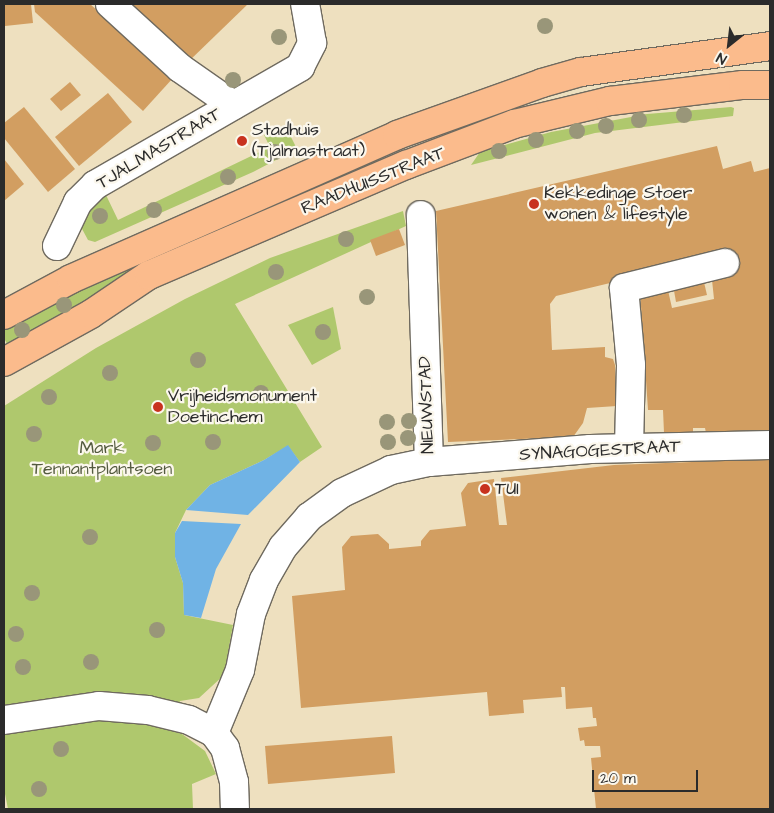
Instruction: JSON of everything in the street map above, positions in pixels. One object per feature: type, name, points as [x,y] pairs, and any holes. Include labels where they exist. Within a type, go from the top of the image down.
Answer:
[{"type":"main road","name":"RAADHUISSTRAAT","points":[[4,315],[71,279],[388,139],[542,83],[581,72],[770,46]]},
{"type":"main road","name":"RAADHUISSTRAAT","points":[[4,362],[91,314],[150,275],[406,166],[514,124],[610,101],[743,85],[770,85]]},
{"type":"street","name":"TJALMASTRAAT","points":[[110,4],[180,68],[234,106]]},
{"type":"street","name":"TJALMASTRAAT","points":[[57,246],[78,202],[95,185],[300,67],[312,44],[304,4]]},
{"type":"street","name":"NIEUWSTAD","points":[[214,733],[240,670],[251,614],[264,580],[284,547],[309,517],[342,493],[391,470],[429,462],[420,215]]},
{"type":"street","points":[[630,448],[630,365],[624,288],[725,263]]},
{"type":"street","name":"SYNAGOGESTRAAT","points":[[429,462],[630,448],[770,445]]},
{"type":"street","points":[[4,720],[69,708],[100,706],[168,714],[214,733],[230,758],[235,809]]},
{"type":"green space","points":[[734,108],[733,116],[595,133],[471,165],[480,152],[551,132],[647,114]]},
{"type":"green space","points":[[285,125],[297,149],[253,172],[95,242],[88,240],[81,227],[90,201],[106,195],[118,220],[270,147],[264,135]]},
{"type":"green space","points":[[377,154],[379,162],[9,348],[4,338],[4,323]]},
{"type":"green space","name":"Mark Tennantplantsoen","points":[[403,211],[406,226],[235,304],[322,447],[300,462],[288,446],[264,460],[210,485],[186,510],[175,533],[175,557],[183,583],[184,615],[233,625],[224,675],[199,698],[180,701],[172,731],[182,734],[205,751],[216,774],[192,784],[193,809],[8,809],[4,789],[4,406],[96,348],[185,299],[270,258]]},
{"type":"green space","points":[[333,307],[341,349],[312,365],[288,325]]},
{"type":"water","points":[[288,445],[300,462],[248,515],[186,510],[210,485],[264,460]]},
{"type":"water","points":[[182,521],[241,524],[216,569],[201,618],[184,615],[183,583],[175,557],[175,533]]},
{"type":"building","points":[[4,4],[31,4],[33,23],[5,26]]},
{"type":"building","points":[[34,4],[90,4],[173,78],[143,111],[35,12]]},
{"type":"building","points":[[128,4],[248,4],[187,63]]},
{"type":"building","points":[[70,82],[81,95],[61,111],[50,99]]},
{"type":"building","points":[[108,93],[132,122],[79,166],[55,137]]},
{"type":"building","points":[[24,107],[75,169],[48,192],[4,138],[4,123]]},
{"type":"building","points":[[717,146],[723,169],[751,161],[754,172],[770,168],[770,433],[706,433],[705,428],[693,428],[693,433],[664,433],[663,410],[648,410],[640,292],[667,286],[672,308],[714,299],[712,280],[631,278],[556,296],[550,304],[552,350],[605,347],[605,357],[613,359],[615,365],[617,406],[587,408],[583,423],[573,437],[448,442],[436,211]]},
{"type":"building","points":[[4,159],[24,184],[4,201]]},
{"type":"building","points":[[399,229],[405,245],[376,256],[370,240]]},
{"type":"building","points":[[703,278],[707,295],[676,302],[673,285]]},
{"type":"building","points":[[770,459],[770,809],[596,809],[591,758],[601,757],[600,746],[585,746],[584,740],[580,741],[578,728],[597,726],[596,718],[593,718],[592,707],[566,709],[565,687],[561,687],[562,697],[523,700],[524,713],[489,716],[487,692],[301,708],[292,596],[345,590],[342,547],[351,536],[378,534],[389,544],[389,549],[421,546],[421,541],[430,530],[466,526],[461,493],[468,483],[494,479],[499,525],[507,525],[501,478],[614,465]]},
{"type":"building","points":[[392,736],[395,773],[268,784],[265,746]]},
{"type":"place","name":"Stadhuis (Tjalmastraat)","points":[[242,141]]},
{"type":"place","name":"Kekkedinge Stoer wonen & lifestyle","points":[[534,204]]},
{"type":"place","name":"Vrijheidsmonument Doetinchem","points":[[158,407]]},
{"type":"place","name":"TUI","points":[[485,489]]}]
